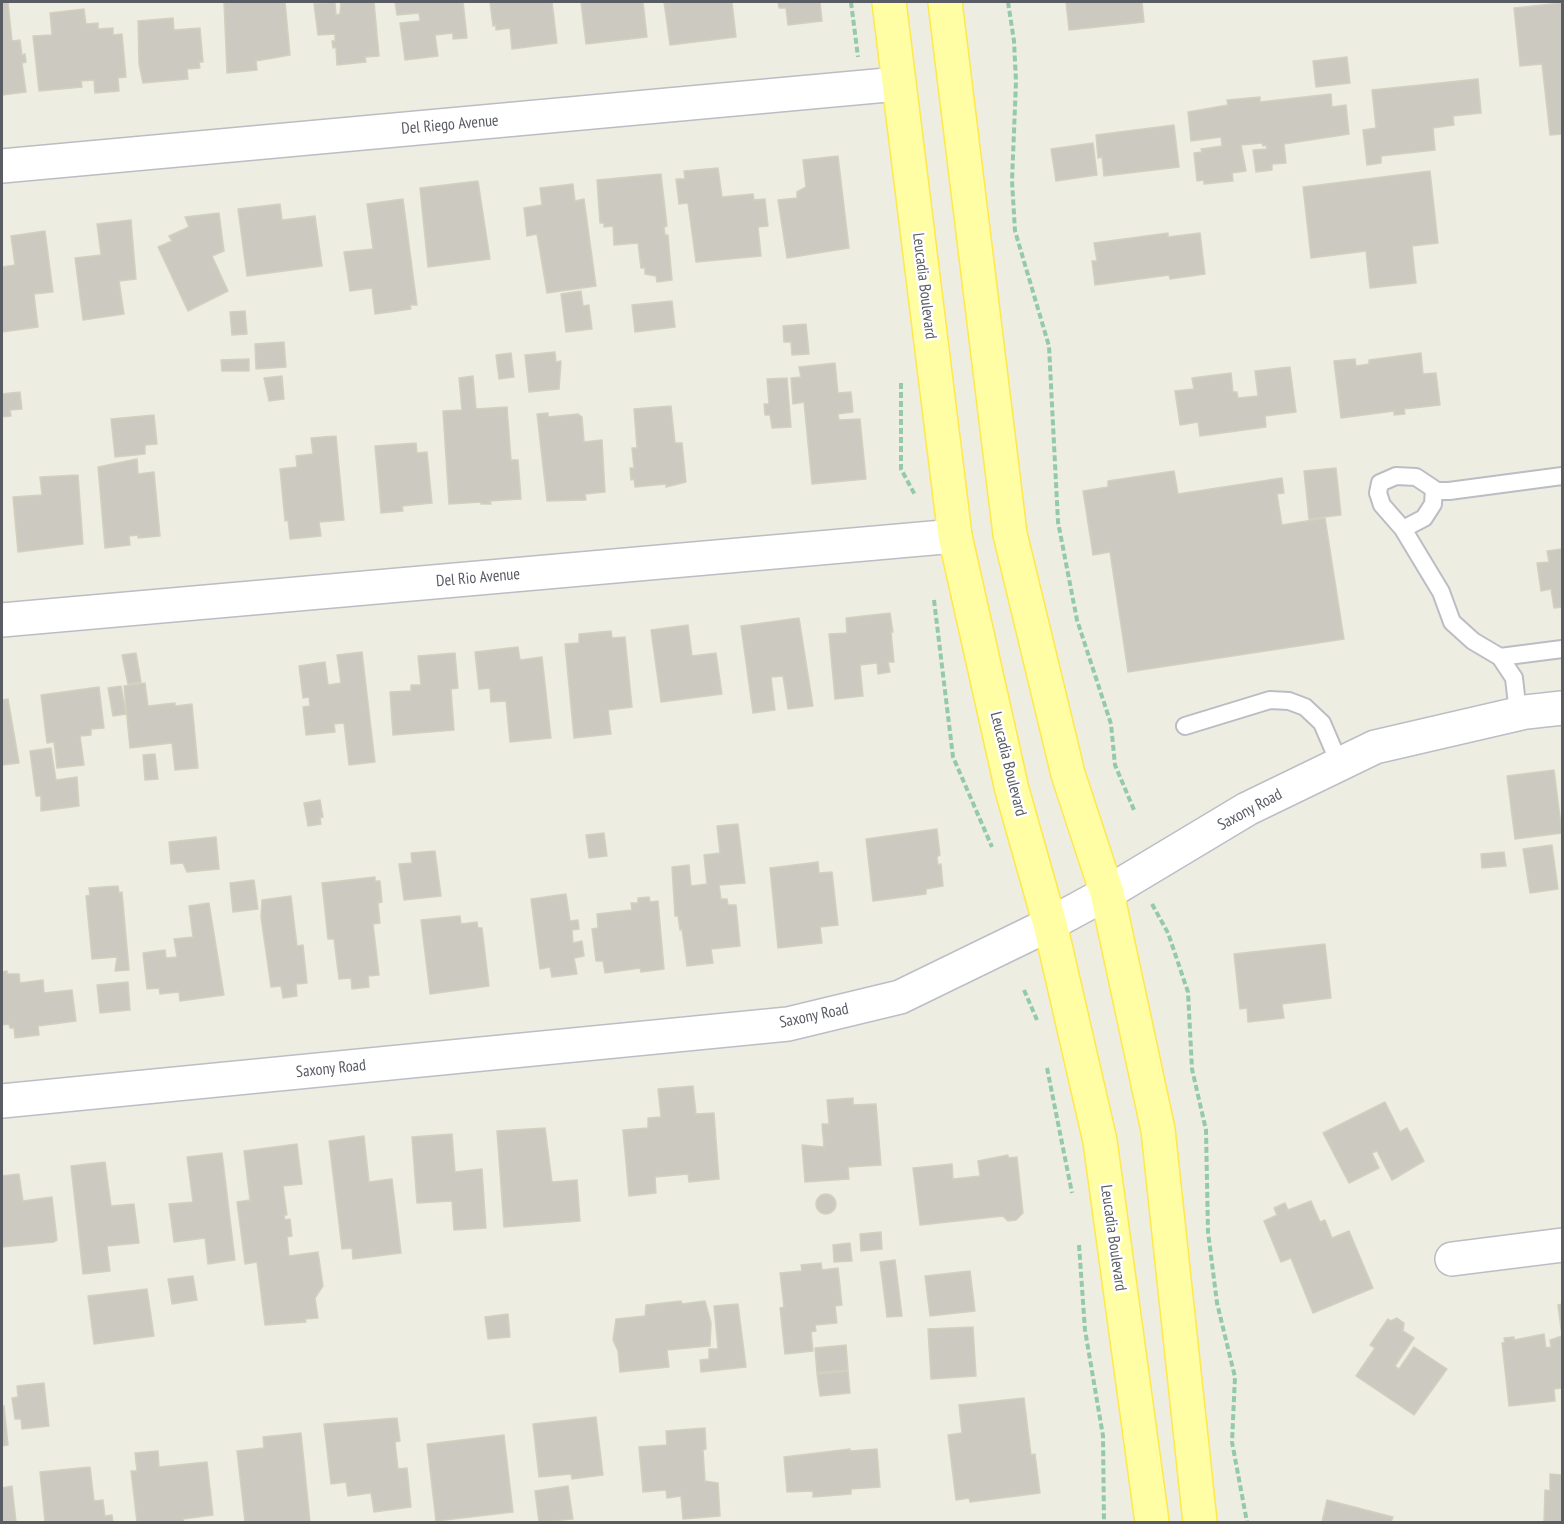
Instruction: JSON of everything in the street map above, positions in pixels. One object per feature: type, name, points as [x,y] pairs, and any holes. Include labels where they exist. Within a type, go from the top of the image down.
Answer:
[{"type":"main road","name":"Leucadia Boulevard","points":[[889,2],[955,536],[1012,790],[1050,924],[1100,1141],[1152,1522]]},
{"type":"main road","points":[[945,2],[1010,534],[1068,774],[1107,893],[1158,1130],[1200,1522]]},
{"type":"street","name":"Del Riego Avenue","points":[[2,166],[898,84]]},
{"type":"street","name":"Del Rio Avenue","points":[[2,620],[955,536]]},
{"type":"street","name":"Saxony Road","points":[[2,1101],[788,1024],[900,997],[1050,924],[1107,893],[1247,809],[1376,747],[1518,714],[1563,708]]},
{"type":"street","points":[[1452,1259],[1563,1245]]},
{"type":"lane","points":[[1518,714],[1514,678],[1500,657],[1473,641],[1452,622],[1441,592],[1403,530],[1382,506],[1378,493],[1380,483],[1396,476],[1416,477],[1434,489],[1449,491],[1563,476]]},
{"type":"lane","points":[[1403,530],[1424,518],[1433,504],[1434,489]]},
{"type":"lane","points":[[1500,657],[1563,649]]},
{"type":"lane","points":[[1185,726],[1270,700],[1288,701],[1305,707],[1322,723],[1340,765]]},
{"type":"path","points":[[1008,2],[1015,61],[1012,181],[1015,231],[1048,346],[1058,522],[1077,620],[1111,724],[1115,765],[1134,810]]},
{"type":"path","points":[[1152,904],[1168,933],[1188,992],[1192,1069],[1206,1130],[1208,1232],[1217,1303],[1235,1377],[1232,1442],[1247,1522]]},
{"type":"path","points":[[1024,990],[1038,1021]]},
{"type":"path","points":[[1047,1063],[1072,1196]]},
{"type":"path","points":[[1078,1235],[1085,1330],[1103,1436],[1104,1522]]},
{"type":"building","points":[[2,2],[8,2],[12,41],[20,40],[22,55],[25,54],[26,62],[22,63],[26,92],[2,95]]},
{"type":"building","points":[[224,2],[285,2],[290,55],[256,61],[257,70],[227,73]]},
{"type":"building","points":[[335,2],[336,15],[340,14],[341,2],[374,2],[379,56],[365,57],[366,62],[337,65],[336,47],[333,48],[332,41],[335,41],[335,34],[318,35],[314,4]]},
{"type":"building","points":[[395,2],[463,2],[467,38],[453,39],[453,33],[435,35],[438,56],[405,60],[400,23],[420,21],[419,13],[397,15]]},
{"type":"building","points":[[490,2],[552,2],[557,43],[512,49],[510,28],[496,30],[496,25],[493,26]]},
{"type":"building","points":[[581,2],[643,2],[647,37],[586,44]]},
{"type":"building","points":[[664,2],[732,2],[736,37],[670,45]]},
{"type":"building","points":[[778,2],[820,2],[822,21],[788,25],[786,8],[779,8]]},
{"type":"building","points":[[1066,2],[1142,2],[1144,22],[1069,30]]},
{"type":"building","points":[[1562,3],[1562,134],[1550,135],[1542,64],[1520,66],[1514,8]]},
{"type":"building","points":[[84,9],[86,24],[98,23],[98,29],[113,28],[113,35],[122,34],[126,77],[118,78],[119,91],[95,93],[94,80],[81,81],[82,87],[39,91],[33,36],[52,35],[50,13]]},
{"type":"building","points":[[173,18],[174,30],[200,28],[203,62],[199,62],[200,68],[187,69],[188,79],[143,83],[139,64],[138,21]]},
{"type":"building","points":[[1347,57],[1350,83],[1316,87],[1313,61]]},
{"type":"building","points":[[1478,79],[1481,113],[1453,116],[1454,125],[1433,128],[1435,150],[1381,156],[1381,163],[1367,165],[1363,130],[1376,128],[1372,90]]},
{"type":"building","points":[[1331,94],[1332,107],[1346,105],[1349,134],[1284,144],[1286,163],[1272,164],[1272,170],[1256,172],[1253,150],[1267,149],[1266,145],[1263,146],[1262,143],[1241,145],[1246,171],[1232,173],[1233,181],[1204,184],[1204,180],[1197,181],[1194,153],[1202,152],[1201,149],[1222,146],[1221,137],[1191,141],[1188,112],[1228,105],[1227,100],[1260,97],[1260,102]]},
{"type":"building","points":[[1174,125],[1179,167],[1104,176],[1102,157],[1098,158],[1096,135]]},
{"type":"building","points":[[1093,143],[1097,175],[1056,181],[1051,149]]},
{"type":"building","points":[[838,156],[849,248],[787,258],[778,200],[797,198],[797,192],[806,187],[803,160]]},
{"type":"building","points":[[718,168],[722,197],[753,194],[754,200],[765,199],[768,226],[758,227],[761,256],[696,262],[688,203],[679,204],[676,179],[685,179],[684,171]]},
{"type":"building","points":[[1430,171],[1438,243],[1412,246],[1416,283],[1370,288],[1366,251],[1311,258],[1303,187]]},
{"type":"building","points":[[661,174],[667,226],[664,227],[665,235],[668,235],[672,280],[657,282],[656,276],[645,274],[645,268],[641,268],[638,243],[614,245],[613,226],[604,227],[604,223],[600,223],[597,180]]},
{"type":"building","points":[[478,181],[490,259],[428,267],[420,188]]},
{"type":"building","points":[[573,184],[575,201],[584,199],[596,286],[547,293],[537,234],[527,236],[524,208],[542,205],[540,188]]},
{"type":"building","points":[[403,199],[417,305],[410,305],[411,309],[375,314],[372,288],[350,291],[344,252],[373,249],[367,204]]},
{"type":"building","points":[[280,204],[282,220],[315,216],[322,266],[247,276],[238,209]]},
{"type":"building","points":[[219,213],[224,251],[212,256],[228,291],[188,311],[158,247],[172,241],[169,236],[189,227],[185,217]]},
{"type":"building","points":[[131,220],[136,279],[119,281],[124,314],[83,320],[75,258],[101,255],[97,224]]},
{"type":"building","points":[[45,231],[53,292],[34,294],[38,327],[2,332],[2,267],[15,265],[11,236]]},
{"type":"building","points":[[1168,233],[1168,237],[1200,233],[1205,274],[1170,279],[1169,275],[1095,285],[1092,261],[1097,261],[1094,243]]},
{"type":"building","points":[[581,291],[583,306],[589,305],[592,329],[566,332],[561,294]]},
{"type":"building","points":[[672,301],[675,327],[635,332],[632,305]]},
{"type":"building","points":[[245,311],[247,334],[232,335],[230,312]]},
{"type":"building","points":[[806,324],[809,354],[792,355],[791,342],[784,342],[783,326]]},
{"type":"building","points":[[284,342],[286,367],[256,369],[255,344]]},
{"type":"building","points":[[555,352],[556,362],[561,361],[559,389],[529,392],[525,355]]},
{"type":"building","points":[[511,353],[514,377],[499,379],[496,355]]},
{"type":"building","points":[[1421,353],[1423,374],[1436,373],[1440,405],[1404,409],[1405,414],[1394,415],[1394,411],[1341,418],[1334,361],[1355,359],[1356,366],[1369,364],[1369,360]]},
{"type":"building","points":[[249,359],[249,371],[222,371],[221,360]]},
{"type":"building","points":[[835,363],[838,393],[851,392],[853,412],[838,414],[839,420],[860,419],[866,479],[812,484],[804,402],[793,404],[791,378],[801,377],[799,367]]},
{"type":"building","points":[[1290,367],[1296,412],[1265,416],[1266,427],[1200,436],[1198,422],[1180,425],[1175,391],[1194,389],[1192,378],[1231,373],[1233,392],[1237,392],[1238,398],[1258,396],[1255,371]]},
{"type":"building","points":[[282,376],[284,399],[269,401],[264,378]]},
{"type":"building","points":[[473,376],[476,409],[507,407],[511,460],[518,460],[521,499],[490,501],[491,504],[481,504],[481,502],[449,504],[443,411],[462,410],[459,378]]},
{"type":"building","points":[[787,378],[791,427],[772,428],[770,415],[765,415],[764,404],[769,404],[767,379]]},
{"type":"building","points":[[20,392],[22,409],[10,410],[11,416],[2,417],[2,394]]},
{"type":"building","points":[[671,406],[675,443],[682,443],[686,482],[666,487],[666,484],[635,487],[634,479],[631,480],[630,468],[634,468],[632,448],[637,448],[634,409]]},
{"type":"building","points":[[548,413],[548,417],[578,414],[582,417],[584,442],[602,440],[605,492],[585,494],[586,500],[547,501],[537,414]]},
{"type":"building","points":[[154,415],[157,444],[145,445],[145,454],[115,457],[111,419]]},
{"type":"building","points":[[336,436],[344,520],[319,522],[321,536],[290,539],[288,520],[285,521],[280,469],[297,467],[296,456],[313,454],[311,438]]},
{"type":"building","points":[[416,443],[417,453],[427,452],[432,503],[402,506],[403,511],[381,513],[375,446]]},
{"type":"building","points":[[137,459],[138,474],[154,472],[160,536],[138,538],[138,535],[129,536],[130,545],[105,548],[98,467]]},
{"type":"building","points":[[1336,468],[1341,515],[1309,519],[1304,471]]},
{"type":"building","points":[[1174,471],[1178,494],[1282,478],[1284,493],[1277,494],[1282,525],[1325,518],[1344,639],[1128,672],[1110,552],[1093,555],[1083,491],[1108,487],[1108,481]]},
{"type":"building","points":[[78,475],[83,544],[18,552],[13,497],[42,495],[40,477]]},
{"type":"building","points":[[1562,549],[1562,607],[1554,608],[1551,589],[1541,591],[1537,563],[1549,562],[1547,551]]},
{"type":"building","points":[[890,613],[894,662],[888,662],[890,672],[878,674],[877,663],[860,665],[863,696],[835,699],[829,634],[847,633],[846,618]]},
{"type":"building","points":[[799,618],[813,706],[788,709],[783,676],[771,677],[775,710],[753,713],[741,626]]},
{"type":"building","points":[[688,625],[692,656],[716,653],[722,694],[661,702],[651,630]]},
{"type":"building","points":[[611,631],[612,638],[625,637],[632,707],[608,710],[611,734],[574,738],[565,644],[579,643],[579,634]]},
{"type":"building","points":[[518,647],[520,660],[542,657],[551,738],[510,742],[506,701],[491,702],[490,688],[479,689],[475,652]]},
{"type":"building","points":[[362,652],[375,762],[349,765],[344,723],[334,724],[335,732],[306,735],[303,707],[310,706],[309,697],[303,698],[299,666],[325,662],[328,685],[341,683],[337,655]]},
{"type":"building","points":[[136,653],[141,682],[128,684],[122,655]]},
{"type":"building","points":[[455,653],[458,688],[451,689],[454,730],[393,735],[390,692],[411,691],[411,685],[421,685],[418,656]]},
{"type":"building","points":[[145,683],[148,706],[192,704],[198,768],[175,770],[172,743],[130,748],[124,686]]},
{"type":"building","points":[[121,686],[126,714],[113,716],[108,688]]},
{"type":"building","points":[[99,687],[104,728],[91,729],[91,735],[80,736],[84,765],[57,768],[54,742],[47,743],[41,695]]},
{"type":"building","points":[[8,699],[19,763],[2,765],[2,700]]},
{"type":"building","points":[[51,748],[56,780],[77,777],[79,806],[41,811],[41,796],[36,796],[30,751]]},
{"type":"building","points":[[155,754],[158,779],[145,780],[143,755]]},
{"type":"building","points":[[1554,770],[1562,833],[1515,839],[1507,776]]},
{"type":"building","points":[[320,800],[323,817],[320,818],[321,824],[308,826],[304,803]]},
{"type":"building","points":[[738,824],[745,883],[719,885],[721,899],[727,899],[728,905],[736,905],[740,946],[711,949],[713,963],[687,966],[682,929],[680,930],[678,916],[675,916],[672,867],[689,865],[691,886],[707,884],[704,855],[720,853],[717,826]]},
{"type":"building","points":[[937,829],[940,855],[937,857],[938,865],[941,864],[943,886],[926,889],[926,894],[873,901],[866,839]]},
{"type":"building","points":[[604,833],[607,856],[589,858],[586,835]]},
{"type":"building","points":[[216,837],[219,869],[187,872],[183,863],[171,864],[169,842]]},
{"type":"building","points":[[1552,845],[1558,889],[1530,893],[1523,849]]},
{"type":"building","points":[[435,851],[441,896],[404,900],[399,864],[412,863],[411,853]]},
{"type":"building","points":[[1504,852],[1506,866],[1482,868],[1481,854]]},
{"type":"building","points":[[818,862],[819,873],[832,872],[838,925],[820,927],[822,943],[778,948],[770,868]]},
{"type":"building","points":[[375,877],[375,881],[380,881],[382,902],[378,903],[380,923],[373,924],[379,975],[368,976],[369,987],[352,989],[351,978],[339,979],[334,939],[328,939],[322,883]]},
{"type":"building","points":[[254,880],[258,909],[233,912],[230,883]]},
{"type":"building","points":[[118,886],[119,893],[122,892],[129,970],[115,971],[117,957],[92,959],[86,896],[90,895],[89,888]]},
{"type":"building","points":[[566,894],[570,921],[578,920],[579,929],[572,930],[573,943],[582,941],[584,956],[574,958],[577,974],[552,977],[550,967],[540,969],[531,899]]},
{"type":"building","points":[[291,896],[297,946],[303,945],[307,983],[296,984],[297,996],[283,998],[281,986],[271,987],[261,917],[262,900]]},
{"type":"building","points":[[649,897],[650,902],[658,901],[664,969],[641,972],[640,968],[605,973],[603,961],[596,961],[592,929],[598,928],[597,914],[632,910],[631,903],[638,903],[638,898]]},
{"type":"building","points":[[209,903],[224,995],[180,1001],[179,992],[160,994],[159,988],[147,989],[143,953],[165,950],[166,958],[177,957],[174,939],[193,937],[189,906]]},
{"type":"building","points":[[460,916],[461,924],[477,922],[478,928],[482,928],[489,986],[430,994],[421,920]]},
{"type":"building","points":[[1325,944],[1331,998],[1282,1004],[1284,1018],[1248,1022],[1247,1008],[1240,1009],[1234,954]]},
{"type":"building","points":[[7,971],[7,974],[19,974],[20,983],[43,980],[44,993],[72,990],[76,1021],[38,1026],[39,1035],[15,1038],[14,1028],[10,1028],[9,1024],[2,1025],[2,972]]},
{"type":"building","points":[[128,982],[130,1010],[100,1013],[97,985]]},
{"type":"building","points":[[693,1086],[696,1114],[714,1113],[719,1179],[689,1182],[688,1174],[655,1177],[656,1193],[629,1196],[623,1130],[648,1128],[648,1118],[661,1117],[658,1089]]},
{"type":"building","points":[[853,1098],[853,1105],[876,1104],[881,1165],[848,1167],[849,1179],[805,1182],[802,1145],[824,1147],[822,1124],[829,1124],[827,1100]]},
{"type":"building","points":[[1385,1102],[1400,1132],[1407,1128],[1424,1161],[1392,1180],[1377,1151],[1372,1153],[1379,1168],[1349,1183],[1323,1133]]},
{"type":"building","points":[[545,1128],[552,1182],[577,1180],[580,1221],[504,1227],[497,1131]]},
{"type":"building","points":[[452,1134],[455,1172],[482,1169],[486,1228],[454,1230],[452,1201],[417,1203],[412,1137]]},
{"type":"building","points":[[364,1136],[369,1182],[392,1179],[401,1253],[353,1259],[352,1248],[342,1249],[329,1141]]},
{"type":"building","points":[[297,1144],[302,1184],[283,1186],[287,1215],[284,1215],[285,1220],[290,1219],[292,1236],[287,1237],[289,1256],[318,1252],[323,1286],[315,1298],[318,1318],[305,1319],[306,1322],[265,1325],[257,1262],[245,1264],[237,1202],[250,1200],[244,1151]]},
{"type":"building","points":[[222,1153],[235,1260],[208,1264],[205,1238],[174,1242],[169,1204],[193,1202],[187,1157]]},
{"type":"building","points":[[1008,1155],[1008,1158],[1017,1157],[1023,1213],[1016,1220],[1008,1221],[1003,1216],[920,1225],[913,1168],[952,1164],[953,1179],[980,1176],[978,1161]]},
{"type":"building","points":[[105,1162],[111,1206],[134,1204],[139,1243],[107,1246],[110,1271],[83,1274],[71,1166]]},
{"type":"building","points":[[19,1174],[23,1201],[52,1197],[57,1240],[54,1242],[2,1247],[2,1176]]},
{"type":"building","points":[[822,1194],[830,1194],[836,1200],[836,1208],[830,1214],[822,1214],[816,1208],[816,1200]]},
{"type":"building","points":[[1311,1201],[1320,1222],[1325,1220],[1332,1238],[1349,1231],[1373,1288],[1313,1313],[1291,1258],[1281,1262],[1264,1221],[1277,1215],[1274,1208],[1285,1203],[1288,1210]]},
{"type":"building","points":[[881,1232],[882,1249],[861,1251],[860,1234]]},
{"type":"building","points":[[850,1243],[852,1261],[834,1262],[833,1245]]},
{"type":"building","points":[[895,1260],[902,1316],[887,1317],[880,1262]]},
{"type":"building","points":[[821,1263],[822,1270],[838,1268],[842,1305],[835,1306],[837,1323],[815,1325],[816,1331],[811,1332],[813,1351],[785,1354],[780,1308],[784,1307],[780,1273],[802,1271],[801,1265]]},
{"type":"building","points":[[970,1271],[975,1311],[930,1316],[925,1276]]},
{"type":"building","points":[[193,1276],[197,1300],[172,1304],[168,1279]]},
{"type":"building","points":[[147,1289],[154,1336],[94,1344],[88,1296]]},
{"type":"building","points":[[681,1301],[682,1304],[705,1301],[711,1323],[710,1346],[667,1350],[669,1367],[620,1372],[618,1351],[613,1340],[616,1319],[645,1316],[646,1305]]},
{"type":"building","points":[[738,1304],[746,1367],[701,1372],[700,1360],[709,1359],[709,1349],[718,1349],[714,1306]]},
{"type":"building","points":[[1562,1304],[1562,1336],[1558,1305]]},
{"type":"building","points":[[508,1314],[510,1337],[488,1339],[485,1317]]},
{"type":"building","points":[[1397,1318],[1404,1323],[1403,1331],[1414,1338],[1395,1366],[1399,1369],[1414,1347],[1447,1369],[1414,1415],[1356,1376],[1375,1348],[1370,1345],[1388,1319],[1391,1321]]},
{"type":"building","points":[[973,1327],[976,1376],[931,1379],[928,1329]]},
{"type":"building","points":[[1544,1334],[1546,1348],[1551,1347],[1550,1340],[1562,1336],[1562,1388],[1554,1389],[1555,1401],[1509,1406],[1502,1343],[1505,1342],[1504,1338],[1514,1337],[1514,1340]]},
{"type":"building","points":[[846,1345],[848,1370],[817,1373],[815,1348]]},
{"type":"building","points":[[848,1371],[850,1393],[820,1396],[817,1374]]},
{"type":"building","points":[[44,1383],[49,1426],[22,1429],[21,1419],[15,1419],[12,1398],[18,1397],[17,1386]]},
{"type":"building","points":[[1024,1398],[1031,1455],[1035,1454],[1040,1493],[970,1502],[969,1498],[956,1500],[948,1435],[962,1433],[959,1405]]},
{"type":"building","points":[[2,1406],[4,1406],[8,1445],[2,1446]]},
{"type":"building","points":[[596,1417],[603,1475],[572,1479],[571,1474],[539,1477],[533,1424]]},
{"type":"building","points":[[397,1418],[400,1441],[395,1442],[398,1469],[407,1468],[411,1507],[374,1512],[371,1493],[348,1496],[346,1482],[331,1484],[324,1424]]},
{"type":"building","points":[[705,1428],[706,1449],[703,1450],[705,1481],[718,1483],[720,1516],[683,1519],[681,1496],[667,1498],[666,1490],[643,1492],[639,1447],[667,1445],[666,1431]]},
{"type":"building","points":[[301,1433],[310,1522],[245,1522],[237,1451],[264,1448],[263,1437]]},
{"type":"building","points":[[504,1435],[513,1512],[436,1521],[427,1444]]},
{"type":"building","points":[[850,1449],[850,1451],[877,1449],[880,1487],[851,1489],[851,1494],[813,1497],[813,1491],[787,1492],[784,1457]]},
{"type":"building","points":[[158,1451],[159,1467],[207,1462],[213,1515],[183,1519],[184,1522],[137,1522],[131,1471],[137,1471],[135,1453]]},
{"type":"building","points":[[90,1467],[94,1501],[103,1500],[105,1516],[112,1515],[113,1522],[45,1522],[40,1472]]},
{"type":"building","points":[[1550,1474],[1562,1475],[1562,1522],[1544,1522],[1545,1490],[1550,1491]]},
{"type":"building","points":[[12,1486],[16,1522],[2,1522],[2,1488]]},
{"type":"building","points":[[568,1486],[573,1519],[539,1522],[535,1491]]},
{"type":"building","points":[[1327,1500],[1393,1517],[1391,1522],[1322,1522]]}]
